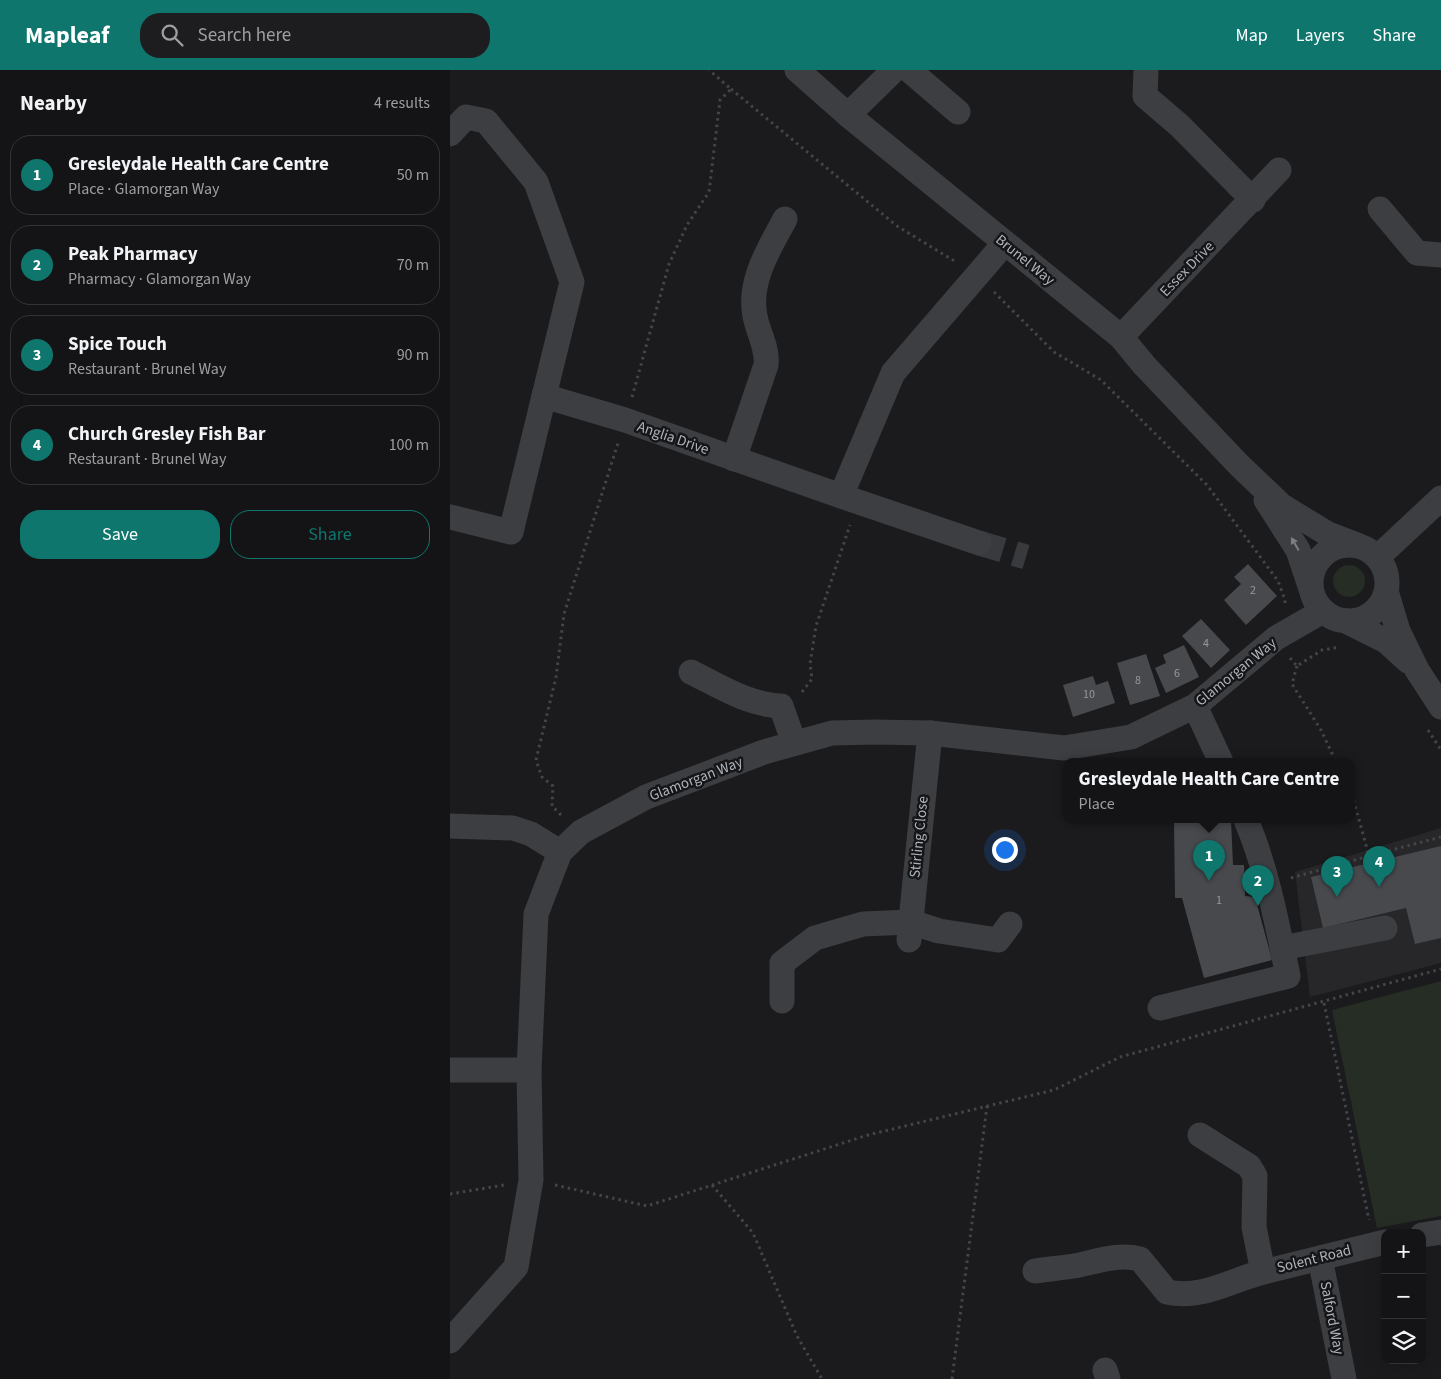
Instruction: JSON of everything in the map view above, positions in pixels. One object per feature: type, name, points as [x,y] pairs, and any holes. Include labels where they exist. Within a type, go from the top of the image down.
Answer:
[{"type":"street","name":"Brunel Way","points":[[797,70],[848,116],[1121,338],[1238,465],[1282,506],[1328,534],[1367,551]]},
{"type":"street","points":[[848,116],[894,70]]},
{"type":"street","points":[[908,70],[958,112]]},
{"type":"street","points":[[1146,70],[1145,96],[1180,126],[1253,200]]},
{"type":"street","points":[[450,134],[466,117],[486,121],[536,182],[572,282],[511,532],[450,517]]},
{"type":"street","name":"Essex Drive","points":[[1121,338],[1253,200],[1279,170]]},
{"type":"street","points":[[1380,209],[1417,253],[1441,255]]},
{"type":"street","points":[[734,459],[766,365],[766,350],[754,314],[753,302],[756,284],[767,251],[786,219]]},
{"type":"street","points":[[849,500],[893,373],[1004,244]]},
{"type":"street","name":"Anglia Drive","points":[[544,396],[625,420],[849,500],[979,543]]},
{"type":"street","name":"Brunel Way","points":[[1238,465],[1275,512],[1298,550],[1317,600]]},
{"type":"street","points":[[1367,551],[1441,498]]},
{"type":"street","points":[[1346,621],[1360,620],[1371,614],[1381,605],[1386,594],[1388,581],[1385,568],[1367,551],[1344,545],[1332,548],[1315,565],[1312,577],[1317,600],[1334,618],[1346,621],[1386,641],[1417,670]]},
{"type":"street","points":[[1386,594],[1398,631],[1417,670],[1441,707]]},
{"type":"street","name":"Glamorgan Way","points":[[450,1341],[516,1267],[531,1180],[529,1070],[536,914],[560,852],[581,832],[646,797],[764,752],[832,733],[930,733],[1064,748],[1131,737],[1195,706],[1276,638],[1317,600]]},
{"type":"street","points":[[691,672],[751,701],[767,706],[790,700],[794,743]]},
{"type":"street","points":[[1195,706],[1219,758]]},
{"type":"street","name":"Stirling Close","points":[[910,931],[930,733]]},
{"type":"street","points":[[1160,1008],[1288,976],[1273,906],[1255,842],[1247,823]]},
{"type":"street","points":[[450,826],[513,828],[531,834],[560,852]]},
{"type":"street","points":[[782,1001],[782,963],[815,938],[863,924],[910,931],[939,931],[998,940],[1010,924]]},
{"type":"street","points":[[1282,948],[1386,928]]},
{"type":"street","points":[[450,1070],[529,1070]]},
{"type":"street","points":[[1200,1135],[1249,1166],[1254,1176],[1254,1274]]},
{"type":"street","points":[[1426,1234],[1441,1232]]},
{"type":"street","name":"Solent Road","points":[[1035,1271],[1074,1266],[1110,1258],[1140,1258],[1167,1292],[1187,1295],[1221,1287],[1254,1274],[1379,1244]]},
{"type":"street","name":"Salford Way","points":[[1320,1258],[1344,1379]]},
{"type":"path","points":[[709,70],[897,226],[978,275],[1054,352],[1101,380],[1207,485],[1278,581],[1285,600],[1280,620],[1270,631],[1297,666]]},
{"type":"path","points":[[581,832],[552,806],[553,786],[542,777],[536,760],[556,678],[564,614],[625,420],[668,264],[686,225],[709,192],[720,100],[731,89]]},
{"type":"path","points":[[790,700],[812,679],[810,664],[816,626],[849,500]]},
{"type":"path","points":[[1334,758],[1321,730],[1292,684],[1297,666],[1322,650],[1345,647]]},
{"type":"path","points":[[1426,728],[1441,750]]},
{"type":"path","points":[[1355,805],[1369,856]]},
{"type":"path","points":[[1291,878],[1441,837]]},
{"type":"path","points":[[450,1194],[531,1180],[647,1206],[868,1135],[1054,1090],[1120,1057],[1441,969]]},
{"type":"path","points":[[1324,1002],[1379,1244]]},
{"type":"path","points":[[952,1379],[987,1106]]},
{"type":"path","points":[[712,1185],[753,1233],[797,1336],[822,1379]]},
{"type":"shaded area","points":[[1349,565],[1361,569],[1365,581],[1361,593],[1349,597],[1337,593],[1333,581],[1337,569]]},
{"type":"shaded area","points":[[1441,828],[1441,963],[1310,997],[1295,872]]},
{"type":"shaded area","points":[[1441,981],[1441,1216],[1377,1228],[1332,1010]]},
{"type":"building","points":[[1248,564],[1277,596],[1246,625],[1224,600],[1241,584],[1234,577]]},
{"type":"building","points":[[1201,619],[1230,650],[1211,668],[1182,636]]},
{"type":"building","points":[[1184,645],[1199,677],[1166,693],[1155,668],[1166,663],[1163,655]]},
{"type":"building","points":[[1146,654],[1160,696],[1130,705],[1117,663]]},
{"type":"building","points":[[1093,676],[1096,685],[1108,681],[1115,703],[1073,717],[1063,685]]},
{"type":"building","points":[[1174,823],[1231,823],[1233,865],[1244,865],[1245,896],[1255,897],[1272,960],[1204,978],[1182,898],[1175,898]]},
{"type":"building","points":[[1441,846],[1441,938],[1415,944],[1406,908],[1323,928],[1311,877]]},
{"type":"tunnel","points":[[979,543],[1026,557]]},
{"type":"place","name":"Gresleydale Health Care Centre","points":[[1209,881]]},
{"type":"place","name":"Church Gresley Fish Bar","points":[[1379,887]]},
{"type":"place","name":"Spice Touch","points":[[1337,897]]},
{"type":"place","name":"Peak Pharmacy","points":[[1258,906]]}]
